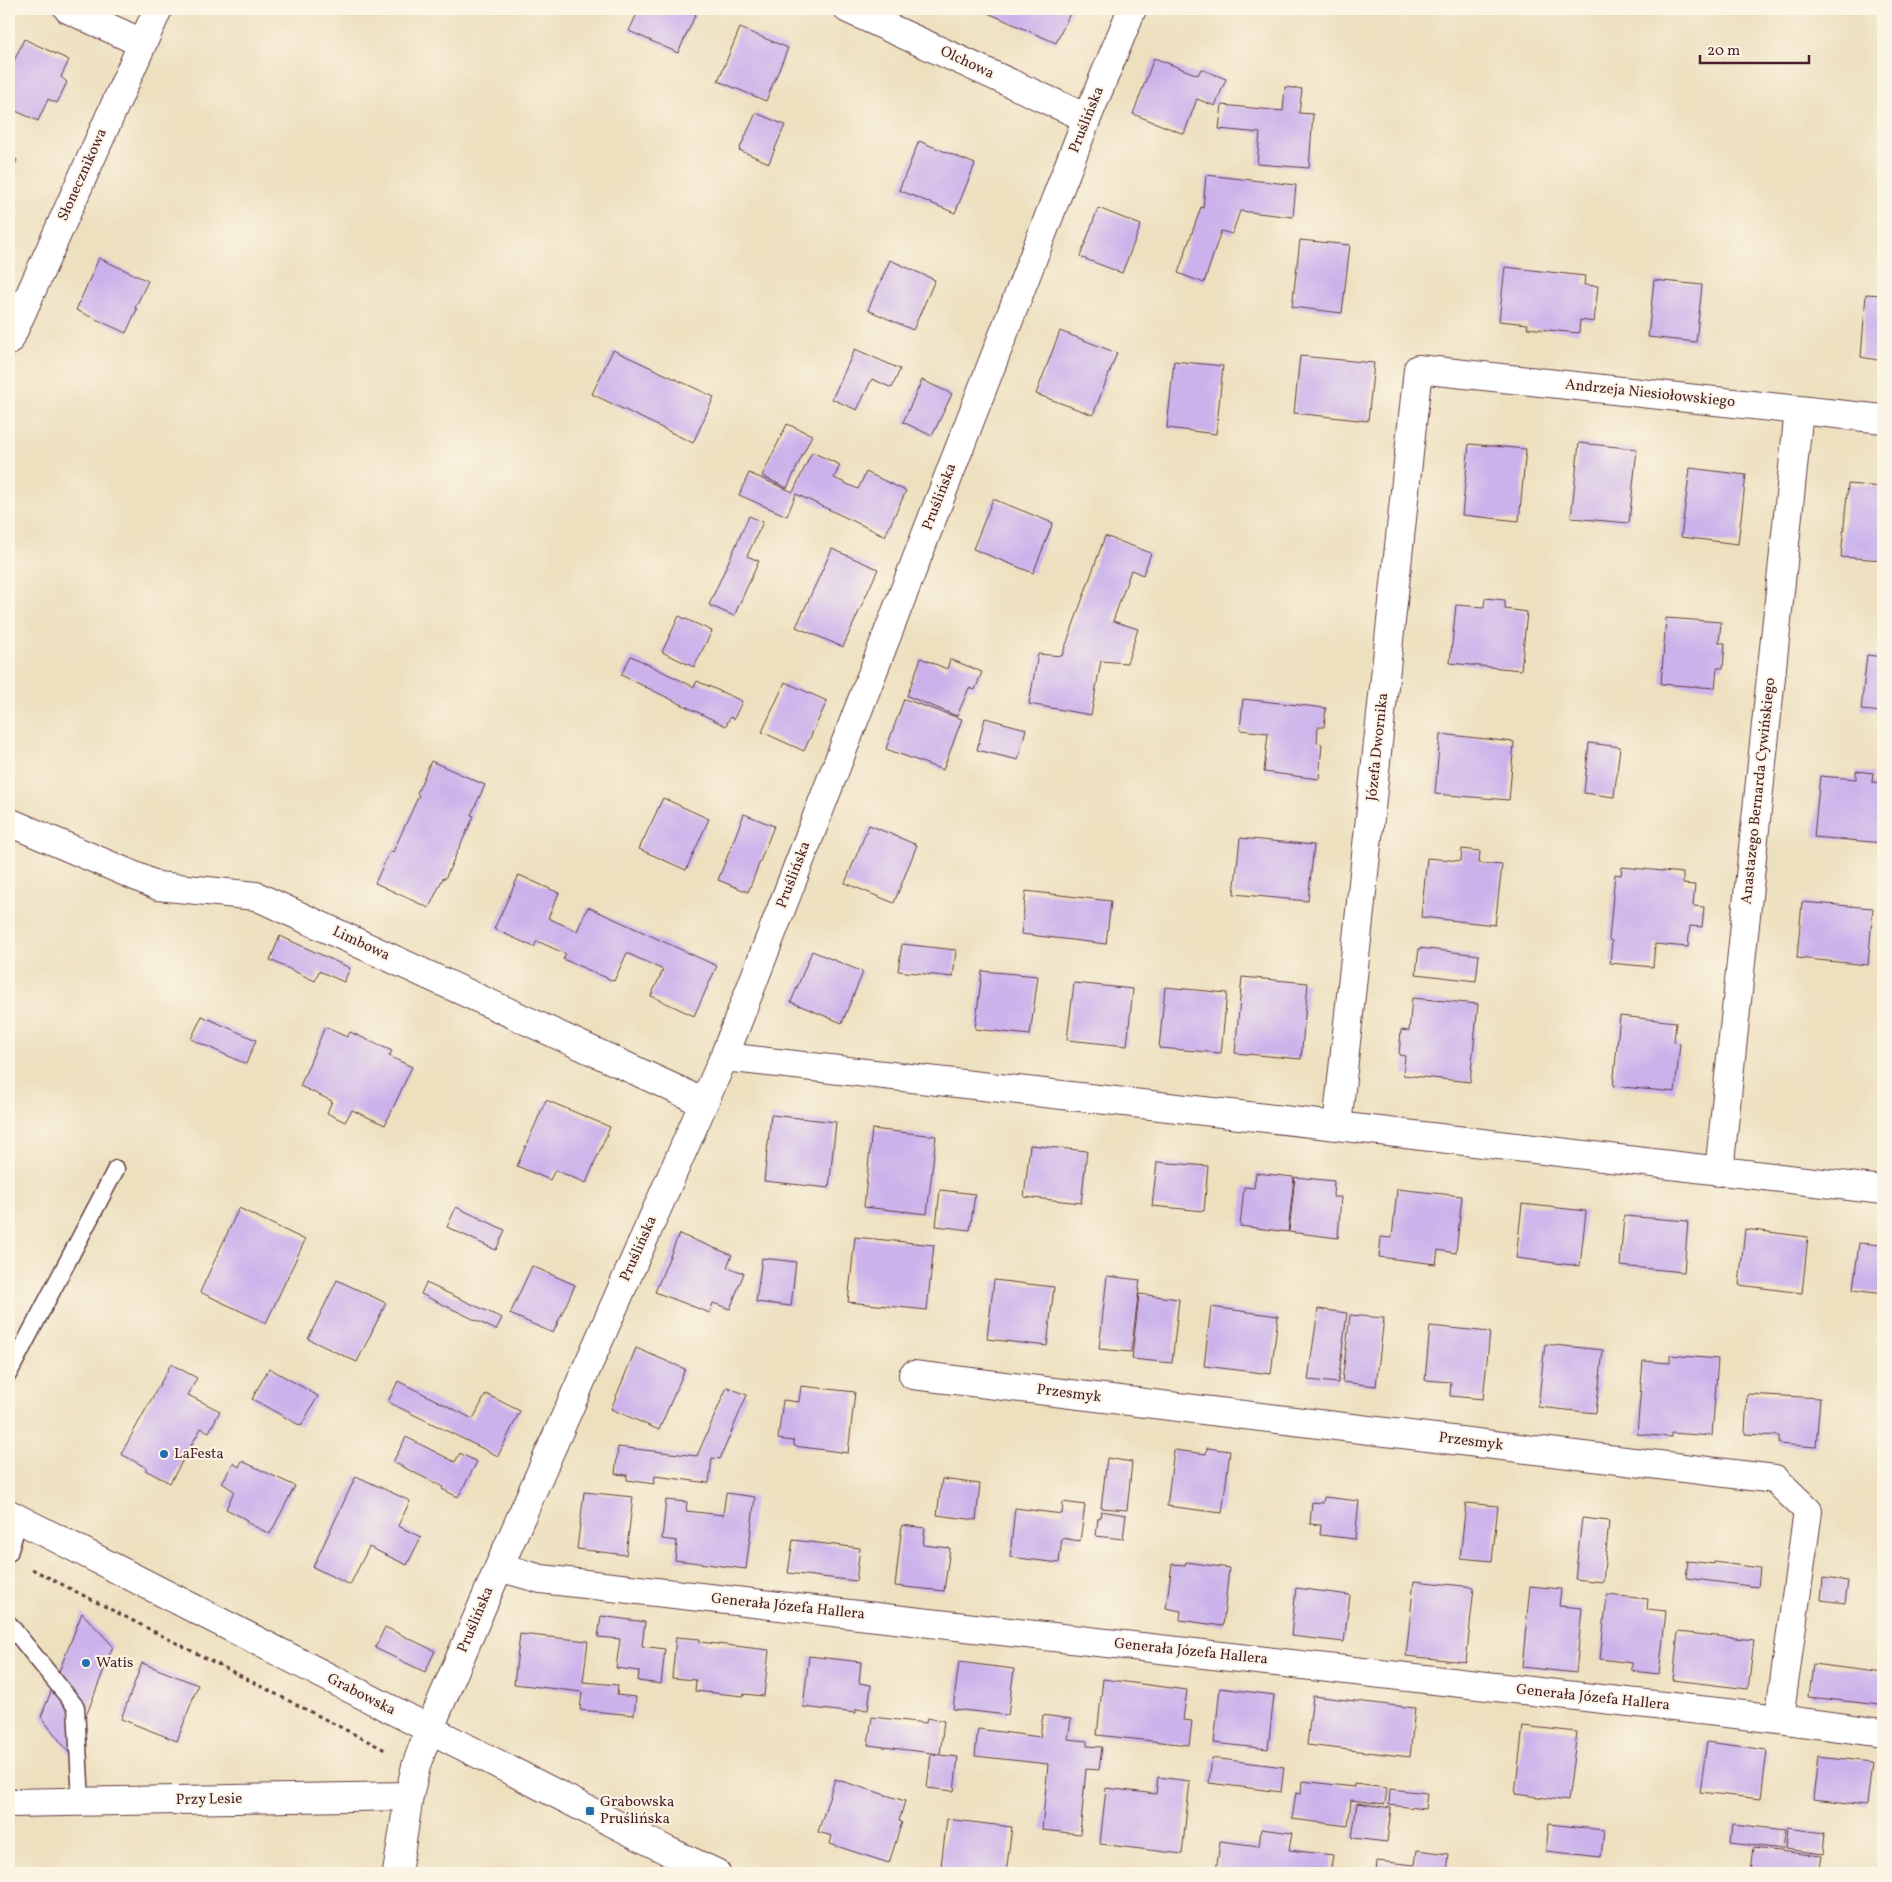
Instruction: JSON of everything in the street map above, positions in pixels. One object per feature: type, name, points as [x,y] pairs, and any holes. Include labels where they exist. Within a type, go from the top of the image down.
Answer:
[{"type":"street","points":[[68,9],[142,43]]},
{"type":"street","name":"Słonecznikowa","points":[[9,341],[158,9]]},
{"type":"street","name":"Olchowa","points":[[848,9],[1087,118]]},
{"type":"street","name":"Pruślińska","points":[[397,1873],[409,1796],[416,1766],[430,1730],[499,1567],[724,1057],[1087,118],[1132,9]]},
{"type":"street","name":"Andrzeja Niesiołowskiego","points":[[1418,369],[1883,419]]},
{"type":"street","name":"Józefa Dwornika","points":[[1337,1126],[1418,369]]},
{"type":"street","name":"Anastazego Bernarda Cywińskiego","points":[[1719,1172],[1799,410]]},
{"type":"street","name":"Limbowa","points":[[9,822],[158,886],[256,896],[684,1093],[702,1104]]},
{"type":"street","points":[[724,1057],[1883,1190]]},
{"type":"street","name":"Przesmyk","points":[[913,1375],[1775,1479],[1808,1511],[1779,1719]]},
{"type":"street","name":"Grabowska","points":[[14,1516],[430,1730],[668,1851],[716,1873]]},
{"type":"street","name":"Generała Józefa Hallera","points":[[499,1567],[542,1578],[1779,1719],[1883,1733]]},
{"type":"street","name":"Przy Lesie","points":[[9,1803],[409,1796]]},
{"type":"lane","points":[[9,1373],[116,1169]]},
{"type":"lane","points":[[9,1553],[14,1516]]},
{"type":"lane","points":[[9,1624],[76,1707],[81,1802]]},
{"type":"path","points":[[26,1566],[416,1766]]},
{"type":"building","points":[[639,9],[698,9],[678,53],[629,31]]},
{"type":"building","points":[[979,9],[1072,9],[1056,43]]},
{"type":"building","points":[[740,28],[788,48],[766,101],[718,81]]},
{"type":"building","points":[[24,39],[69,60],[61,77],[67,82],[57,103],[48,99],[38,121],[9,108],[9,72]]},
{"type":"building","points":[[1154,58],[1198,75],[1201,69],[1226,79],[1215,106],[1197,99],[1184,134],[1133,114]]},
{"type":"building","points":[[1285,87],[1302,89],[1299,113],[1313,114],[1309,168],[1257,164],[1260,133],[1219,129],[1222,105],[1283,111]]},
{"type":"building","points":[[756,113],[785,125],[769,163],[739,150]]},
{"type":"building","points":[[919,141],[975,164],[955,213],[899,190]]},
{"type":"building","points":[[9,156],[17,160],[9,177]]},
{"type":"building","points":[[1206,175],[1296,185],[1293,217],[1240,211],[1232,234],[1221,231],[1204,283],[1178,273],[1201,207],[1203,208]]},
{"type":"building","points":[[1098,208],[1141,225],[1122,273],[1080,257]]},
{"type":"building","points":[[1300,240],[1350,245],[1342,313],[1292,307]]},
{"type":"building","points":[[99,258],[148,281],[126,333],[76,310]]},
{"type":"building","points":[[890,260],[935,280],[913,330],[868,310]]},
{"type":"building","points":[[1505,267],[1585,276],[1584,285],[1598,286],[1594,322],[1580,320],[1579,333],[1527,328],[1528,324],[1499,321]]},
{"type":"building","points":[[1654,280],[1702,285],[1696,342],[1648,337]]},
{"type":"building","points":[[1866,294],[1883,295],[1883,361],[1861,357]]},
{"type":"building","points":[[1060,331],[1117,353],[1093,415],[1036,394]]},
{"type":"building","points":[[855,349],[900,369],[892,388],[872,379],[857,410],[832,399]]},
{"type":"building","points":[[613,350],[714,397],[693,443],[592,394]]},
{"type":"building","points":[[1300,356],[1374,363],[1368,421],[1294,413]]},
{"type":"building","points":[[1174,361],[1223,366],[1216,434],[1167,428]]},
{"type":"building","points":[[922,380],[952,394],[932,436],[903,422]]},
{"type":"building","points":[[787,424],[812,435],[787,488],[762,476]]},
{"type":"building","points":[[1579,443],[1637,449],[1629,523],[1571,518]]},
{"type":"building","points":[[1469,444],[1526,449],[1519,521],[1462,515]]},
{"type":"building","points":[[812,452],[840,465],[834,478],[858,489],[866,472],[906,491],[885,536],[796,494],[787,516],[739,495],[749,473],[793,492]]},
{"type":"building","points":[[1690,468],[1746,475],[1738,544],[1681,537]]},
{"type":"building","points":[[1848,484],[1883,487],[1883,560],[1841,557]]},
{"type":"building","points":[[993,499],[1053,523],[1033,573],[973,549]]},
{"type":"building","points":[[749,516],[763,522],[747,556],[759,561],[734,616],[709,605]]},
{"type":"building","points":[[1105,536],[1151,553],[1143,575],[1131,570],[1113,621],[1138,629],[1127,663],[1101,661],[1091,715],[1029,704],[1038,654],[1062,656]]},
{"type":"building","points":[[832,549],[878,569],[843,647],[796,627]]},
{"type":"building","points":[[1485,598],[1505,600],[1505,609],[1527,612],[1521,670],[1450,663],[1456,605],[1484,607]]},
{"type":"building","points":[[679,616],[712,631],[694,667],[662,652]]},
{"type":"building","points":[[1666,618],[1721,622],[1719,643],[1725,643],[1723,668],[1717,668],[1715,688],[1661,684]]},
{"type":"building","points":[[1867,655],[1883,657],[1883,712],[1861,710]]},
{"type":"building","points":[[631,656],[694,687],[697,681],[742,701],[734,719],[730,717],[726,726],[621,675]]},
{"type":"building","points":[[921,658],[947,669],[950,659],[982,672],[975,690],[969,688],[957,716],[907,696]]},
{"type":"building","points":[[785,682],[827,701],[804,751],[762,732]]},
{"type":"building","points":[[904,699],[962,719],[943,770],[886,749]]},
{"type":"building","points":[[1243,699],[1326,708],[1324,727],[1318,727],[1317,743],[1322,744],[1319,779],[1264,772],[1268,733],[1240,730]]},
{"type":"building","points":[[985,718],[1026,729],[1018,760],[977,750]]},
{"type":"building","points":[[1440,734],[1514,742],[1509,800],[1435,794]]},
{"type":"building","points":[[1589,743],[1620,747],[1614,797],[1584,793]]},
{"type":"building","points":[[431,761],[485,785],[471,815],[474,816],[445,879],[443,878],[429,908],[375,883],[390,851],[393,852],[419,795],[417,793]]},
{"type":"building","points":[[1856,771],[1873,773],[1872,782],[1883,783],[1883,843],[1814,837],[1820,776],[1856,779]]},
{"type":"building","points":[[663,798],[709,819],[686,870],[639,849]]},
{"type":"building","points":[[744,814],[774,826],[748,892],[718,880]]},
{"type":"building","points":[[869,825],[917,845],[894,903],[845,883]]},
{"type":"building","points":[[1240,838],[1314,845],[1308,901],[1234,894]]},
{"type":"building","points":[[1462,849],[1480,851],[1479,863],[1502,865],[1495,925],[1421,917],[1427,858],[1461,861]]},
{"type":"building","points":[[1622,867],[1683,873],[1683,884],[1695,885],[1693,906],[1704,907],[1702,927],[1690,926],[1688,947],[1655,944],[1653,967],[1610,963],[1612,941],[1609,940],[1615,874],[1621,875]]},
{"type":"building","points":[[519,875],[559,893],[548,918],[577,931],[588,907],[717,966],[694,1016],[651,996],[663,970],[627,953],[614,981],[563,959],[566,954],[537,941],[534,947],[494,929]]},
{"type":"building","points":[[1026,891],[1111,901],[1106,944],[1021,934]]},
{"type":"building","points":[[1802,902],[1873,908],[1868,965],[1797,958]]},
{"type":"building","points":[[280,936],[350,968],[344,982],[319,971],[315,981],[270,960]]},
{"type":"building","points":[[902,944],[956,950],[953,977],[898,971]]},
{"type":"building","points":[[1419,948],[1479,955],[1476,981],[1416,974]]},
{"type":"building","points":[[812,951],[863,972],[842,1023],[791,1002]]},
{"type":"building","points":[[982,971],[1038,976],[1030,1035],[975,1029]]},
{"type":"building","points":[[1242,977],[1308,983],[1301,1059],[1235,1053]]},
{"type":"building","points":[[1074,983],[1133,989],[1127,1046],[1067,1040]]},
{"type":"building","points":[[1165,987],[1227,993],[1221,1053],[1159,1048]]},
{"type":"building","points":[[1412,998],[1478,1004],[1470,1082],[1403,1075],[1405,1056],[1399,1055],[1401,1030],[1409,1031]]},
{"type":"building","points":[[202,1016],[256,1040],[246,1064],[191,1039]]},
{"type":"building","points":[[1620,1016],[1676,1022],[1674,1042],[1680,1043],[1675,1092],[1613,1086]]},
{"type":"building","points":[[325,1027],[347,1037],[350,1032],[392,1051],[389,1056],[412,1067],[385,1125],[352,1110],[345,1122],[327,1113],[332,1101],[300,1086]]},
{"type":"building","points":[[546,1100],[610,1127],[586,1183],[555,1170],[550,1180],[517,1166]]},
{"type":"building","points":[[771,1115],[836,1122],[829,1188],[764,1181]]},
{"type":"building","points":[[872,1129],[936,1136],[927,1214],[864,1207]]},
{"type":"building","points":[[1030,1145],[1087,1151],[1081,1203],[1024,1197]]},
{"type":"building","points":[[1157,1162],[1208,1166],[1204,1211],[1152,1206]]},
{"type":"building","points":[[1256,1173],[1294,1177],[1288,1232],[1240,1226],[1244,1187],[1254,1188]]},
{"type":"building","points":[[1295,1177],[1334,1181],[1333,1197],[1341,1197],[1338,1238],[1289,1232]]},
{"type":"building","points":[[1397,1189],[1462,1196],[1456,1253],[1438,1250],[1436,1264],[1379,1257],[1381,1237],[1392,1238]]},
{"type":"building","points":[[940,1190],[975,1194],[970,1230],[936,1226]]},
{"type":"building","points":[[1522,1204],[1586,1211],[1580,1266],[1516,1258]]},
{"type":"building","points":[[456,1207],[505,1230],[496,1250],[447,1227]]},
{"type":"building","points":[[239,1208],[305,1240],[266,1323],[200,1292]]},
{"type":"building","points":[[1624,1216],[1688,1221],[1684,1272],[1620,1266]]},
{"type":"building","points":[[1745,1229],[1808,1237],[1802,1293],[1739,1285]]},
{"type":"building","points":[[679,1234],[732,1255],[727,1267],[744,1273],[730,1309],[713,1303],[710,1313],[655,1292]]},
{"type":"building","points":[[855,1237],[934,1245],[927,1310],[848,1302]]},
{"type":"building","points":[[1859,1243],[1883,1245],[1883,1294],[1853,1290]]},
{"type":"building","points":[[762,1258],[796,1262],[791,1306],[756,1302]]},
{"type":"building","points":[[532,1266],[575,1285],[553,1333],[510,1314]]},
{"type":"building","points":[[1107,1276],[1140,1280],[1131,1352],[1099,1349]]},
{"type":"building","points":[[337,1280],[386,1303],[357,1362],[308,1339]]},
{"type":"building","points":[[994,1280],[1054,1287],[1047,1346],[987,1339]]},
{"type":"building","points":[[426,1283],[502,1318],[496,1330],[421,1294]]},
{"type":"building","points":[[1139,1294],[1179,1299],[1172,1363],[1132,1359]]},
{"type":"building","points":[[1211,1307],[1278,1316],[1271,1374],[1204,1366]]},
{"type":"building","points":[[1318,1309],[1347,1313],[1338,1383],[1308,1380]]},
{"type":"building","points":[[1350,1315],[1384,1318],[1376,1386],[1342,1382]]},
{"type":"building","points":[[1430,1326],[1490,1332],[1483,1399],[1450,1396],[1451,1382],[1425,1380]]},
{"type":"building","points":[[1545,1344],[1603,1350],[1596,1413],[1538,1407]]},
{"type":"building","points":[[636,1348],[685,1369],[659,1430],[611,1409]]},
{"type":"building","points":[[1670,1355],[1718,1359],[1712,1436],[1671,1433],[1671,1437],[1637,1434],[1643,1361],[1670,1363]]},
{"type":"building","points":[[171,1364],[197,1378],[188,1395],[220,1411],[209,1432],[201,1428],[170,1483],[145,1470],[147,1468],[121,1454]]},
{"type":"building","points":[[269,1368],[318,1396],[301,1426],[252,1399]]},
{"type":"building","points":[[398,1381],[473,1419],[486,1394],[520,1411],[498,1456],[388,1402]]},
{"type":"building","points":[[801,1386],[855,1392],[848,1453],[794,1446],[794,1441],[778,1439],[783,1400],[799,1402]]},
{"type":"building","points":[[727,1387],[747,1395],[720,1459],[712,1458],[709,1483],[655,1476],[654,1484],[627,1480],[627,1475],[615,1474],[618,1447],[697,1456]]},
{"type":"building","points":[[1747,1394],[1820,1398],[1816,1447],[1779,1444],[1779,1436],[1745,1434]]},
{"type":"building","points":[[406,1437],[455,1462],[460,1453],[477,1462],[458,1497],[442,1489],[443,1487],[393,1462]]},
{"type":"building","points":[[1207,1448],[1230,1451],[1222,1513],[1167,1506],[1174,1450],[1206,1454]]},
{"type":"building","points":[[1107,1458],[1132,1462],[1127,1510],[1101,1508]]},
{"type":"building","points":[[242,1461],[295,1486],[270,1534],[226,1509],[234,1491],[222,1483],[233,1463],[239,1467]]},
{"type":"building","points":[[356,1476],[410,1501],[398,1526],[421,1537],[407,1565],[369,1547],[350,1585],[313,1567]]},
{"type":"building","points":[[942,1479],[980,1484],[976,1520],[937,1515]]},
{"type":"building","points":[[584,1492],[633,1497],[626,1555],[577,1549]]},
{"type":"building","points":[[726,1493],[755,1497],[746,1569],[675,1560],[677,1541],[662,1539],[666,1500],[687,1502],[686,1511],[723,1515]]},
{"type":"building","points":[[1324,1497],[1359,1501],[1355,1539],[1320,1535],[1321,1525],[1310,1524],[1312,1502],[1323,1503]]},
{"type":"building","points":[[1063,1502],[1085,1505],[1080,1541],[1062,1538],[1059,1563],[1010,1557],[1015,1508],[1062,1514]]},
{"type":"building","points":[[1466,1503],[1498,1506],[1492,1561],[1460,1558]]},
{"type":"building","points":[[1101,1511],[1126,1515],[1123,1539],[1096,1536],[1098,1518],[1100,1518]]},
{"type":"building","points":[[1582,1518],[1609,1521],[1603,1582],[1575,1579]]},
{"type":"building","points":[[902,1525],[925,1528],[923,1545],[950,1548],[944,1591],[895,1586]]},
{"type":"building","points":[[793,1540],[860,1548],[856,1581],[788,1573]]},
{"type":"building","points":[[1688,1561],[1714,1564],[1714,1562],[1760,1568],[1758,1587],[1686,1578]]},
{"type":"building","points":[[1186,1562],[1229,1568],[1223,1626],[1180,1620],[1181,1611],[1166,1608],[1172,1564],[1185,1565]]},
{"type":"building","points":[[1823,1578],[1848,1581],[1845,1603],[1821,1600]]},
{"type":"building","points":[[1414,1581],[1474,1587],[1466,1662],[1406,1656]]},
{"type":"building","points":[[1530,1586],[1561,1589],[1559,1606],[1582,1608],[1576,1673],[1522,1667]]},
{"type":"building","points":[[1296,1588],[1350,1595],[1344,1642],[1291,1636]]},
{"type":"building","points":[[1607,1595],[1648,1599],[1647,1609],[1666,1611],[1659,1674],[1632,1671],[1632,1663],[1600,1659]]},
{"type":"building","points":[[82,1613],[113,1646],[71,1755],[41,1717]]},
{"type":"building","points":[[601,1616],[645,1622],[642,1646],[665,1649],[661,1684],[638,1681],[639,1671],[616,1668],[620,1639],[598,1637]]},
{"type":"building","points":[[385,1627],[435,1651],[425,1672],[375,1648]]},
{"type":"building","points":[[1678,1632],[1754,1640],[1748,1689],[1673,1680]]},
{"type":"building","points":[[520,1634],[588,1641],[583,1682],[618,1685],[617,1695],[636,1697],[634,1715],[580,1710],[582,1692],[514,1684]]},
{"type":"building","points":[[676,1637],[700,1639],[700,1642],[769,1650],[764,1696],[695,1691],[696,1680],[672,1678]]},
{"type":"building","points":[[809,1656],[861,1662],[859,1683],[871,1685],[868,1710],[856,1709],[856,1713],[803,1707]]},
{"type":"building","points":[[959,1662],[1014,1669],[1008,1715],[953,1709]]},
{"type":"building","points":[[142,1663],[198,1685],[177,1741],[121,1719]]},
{"type":"building","points":[[1813,1664],[1883,1673],[1880,1705],[1809,1697]]},
{"type":"building","points":[[1103,1679],[1187,1690],[1183,1720],[1192,1721],[1189,1745],[1097,1735]]},
{"type":"building","points":[[1220,1688],[1274,1695],[1268,1749],[1214,1743]]},
{"type":"building","points":[[1313,1696],[1415,1708],[1410,1757],[1307,1745]]},
{"type":"building","points":[[1043,1715],[1071,1719],[1068,1739],[1087,1741],[1087,1746],[1102,1747],[1099,1770],[1086,1769],[1080,1834],[1042,1830],[1048,1764],[975,1756],[978,1729],[1040,1737]]},
{"type":"building","points":[[872,1717],[926,1723],[927,1718],[944,1721],[940,1754],[868,1745]]},
{"type":"building","points":[[1523,1726],[1577,1732],[1568,1801],[1515,1794]]},
{"type":"building","points":[[1707,1742],[1767,1750],[1761,1799],[1700,1792]]},
{"type":"building","points":[[931,1754],[958,1757],[954,1791],[927,1788]]},
{"type":"building","points":[[1818,1756],[1872,1762],[1867,1805],[1813,1799]]},
{"type":"building","points":[[1212,1758],[1284,1767],[1281,1792],[1209,1783]]},
{"type":"building","points":[[1158,1777],[1190,1781],[1182,1854],[1100,1844],[1106,1788],[1156,1794]]},
{"type":"building","points":[[835,1779],[905,1801],[899,1821],[902,1822],[889,1863],[830,1844],[832,1836],[818,1832]]},
{"type":"building","points":[[1302,1781],[1354,1787],[1354,1784],[1387,1788],[1385,1804],[1351,1800],[1348,1826],[1292,1819],[1296,1793],[1301,1794]]},
{"type":"building","points":[[1390,1789],[1427,1793],[1425,1809],[1389,1805]]},
{"type":"building","points":[[1357,1803],[1391,1808],[1387,1842],[1352,1838]]},
{"type":"building","points":[[947,1819],[1012,1827],[1006,1873],[940,1873]]},
{"type":"building","points":[[1549,1824],[1604,1830],[1601,1857],[1546,1851]]},
{"type":"building","points":[[1733,1824],[1785,1830],[1782,1849],[1731,1843]]},
{"type":"building","points":[[1787,1828],[1825,1833],[1823,1854],[1785,1849]]},
{"type":"building","points":[[1261,1829],[1292,1833],[1289,1850],[1333,1855],[1330,1873],[1216,1873],[1220,1841],[1259,1846]]},
{"type":"building","points":[[1753,1848],[1821,1856],[1818,1873],[1775,1873],[1750,1869]]},
{"type":"building","points":[[1417,1850],[1449,1854],[1447,1873],[1376,1873],[1377,1861],[1415,1865]]},
{"type":"place","name":"LaFesta","points":[[164,1454]]},
{"type":"place","name":"Watis","points":[[86,1663]]},
{"type":"place","name":"Grabowska Pruślińska","points":[[590,1811]]}]
